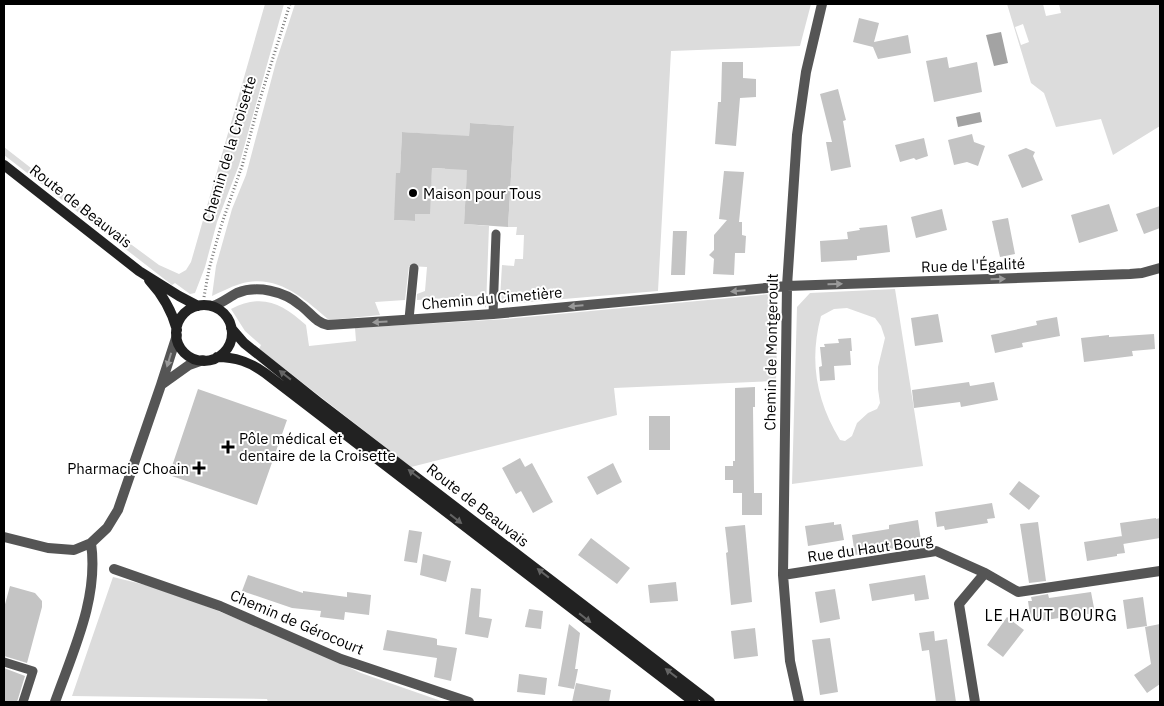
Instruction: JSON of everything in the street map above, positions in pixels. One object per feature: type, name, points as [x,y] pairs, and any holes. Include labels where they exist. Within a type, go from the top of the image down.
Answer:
[{"type":"main road","name":"Route de Beauvais","points":[[4,165],[139,271],[179,296],[205,306]]},
{"type":"main road","name":"Route de Beauvais","points":[[139,271],[158,291],[172,315],[177,332]]},
{"type":"main road","points":[[205,306],[225,315],[232,328],[230,343],[225,351],[217,357],[203,360],[193,358],[179,344],[177,332],[180,320],[185,312],[205,306]]},
{"type":"main road","name":"Route de Beauvais","points":[[232,328],[244,343],[311,396],[710,702]]},
{"type":"main road","name":"Route de Beauvais","points":[[217,357],[246,361],[265,373],[694,702]]},
{"type":"street","name":"Chemin de Montgeroult","points":[[799,702],[790,660],[783,575],[787,286],[797,135],[806,72],[822,4]]},
{"type":"street","name":"Rue de l'Égalité","points":[[787,286],[1130,274],[1160,268]]},
{"type":"street","name":"Chemin du Cimetière","points":[[205,306],[244,291],[279,292],[290,297],[316,320],[328,325],[493,314],[787,286]]},
{"type":"street","points":[[4,538],[48,548],[74,550],[91,543],[108,528],[118,510],[162,385],[177,332]]},
{"type":"street","points":[[162,385],[189,365],[203,360]]},
{"type":"street","points":[[55,702],[89,603],[94,561],[91,543]]},
{"type":"street","name":"Rue du Haut Bourg","points":[[783,575],[936,551],[985,573],[1018,592],[1160,571]]},
{"type":"street","name":"Chemin de Gérocourt","points":[[114,569],[220,606],[341,659],[469,702]]},
{"type":"street","points":[[975,702],[959,604],[985,573]]},
{"type":"lane","points":[[493,314],[496,234]]},
{"type":"lane","points":[[409,319],[414,268]]},
{"type":"lane","points":[[4,662],[33,671],[24,702]]},
{"type":"path","name":"Chemin de la Croisette","points":[[205,306],[209,269],[221,226],[242,166],[260,99],[290,4]]},
{"type":"shaded area","points":[[265,4],[284,4],[239,165],[217,222],[205,267],[195,293],[190,294],[175,283],[172,285],[4,155],[4,147],[159,265],[179,274],[186,270],[191,262]]},
{"type":"shaded area","points":[[295,4],[811,4],[800,46],[671,51],[658,291],[505,304],[500,299],[502,265],[514,266],[515,259],[523,259],[524,235],[516,235],[517,227],[508,227],[514,126],[470,123],[464,224],[489,226],[486,308],[479,296],[417,300],[417,294],[425,291],[427,267],[409,266],[405,300],[375,302],[380,315],[329,320],[299,296],[278,285],[266,282],[253,281],[240,284],[212,296],[216,266],[232,209],[246,175],[276,62]],"holes":[[[402,132],[447,135],[445,169],[432,168],[429,214],[415,214],[414,221],[394,220],[400,173]]]},
{"type":"shaded area","points":[[1007,4],[1043,4],[1046,16],[1061,13],[1059,4],[1160,4],[1160,126],[1113,155],[1101,119],[1056,127],[1044,93],[1031,83]],"holes":[[[1023,24],[1029,42],[1021,45],[1015,27]]]},
{"type":"shaded area","points":[[1001,32],[1008,63],[994,66],[986,35]]},
{"type":"shaded area","points":[[980,112],[982,122],[958,127],[956,117]]},
{"type":"shaded area","points":[[895,289],[923,466],[792,484],[797,307],[810,293]],"holes":[[[847,308],[875,318],[881,326],[885,338],[878,367],[880,403],[877,409],[868,413],[857,423],[852,436],[845,441],[840,440],[825,410],[817,380],[815,364],[817,333],[821,316],[834,309]]]},
{"type":"shaded area","points":[[771,294],[778,303],[776,381],[614,388],[617,415],[411,467],[259,349],[261,345],[245,331],[231,309],[242,304],[262,301],[280,306],[306,325],[309,346],[356,341],[355,328],[506,319]]},
{"type":"shaded area","points":[[113,577],[166,590],[298,643],[361,673],[444,702],[268,702],[267,699],[72,696]]},
{"type":"building","points":[[859,18],[879,23],[874,42],[908,35],[911,53],[878,59],[873,47],[853,42]]},
{"type":"building","points":[[947,57],[949,68],[977,62],[982,92],[934,102],[926,61]]},
{"type":"building","points":[[722,62],[743,62],[743,78],[756,79],[756,97],[740,98],[736,146],[715,144],[718,102],[721,102]]},
{"type":"building","points":[[838,89],[846,120],[843,121],[851,167],[831,171],[826,142],[832,142],[820,94]]},
{"type":"building","points":[[470,123],[514,126],[508,227],[464,224],[467,170],[432,168],[430,214],[415,214],[415,221],[394,220],[396,173],[400,173],[402,132],[469,136]]},
{"type":"building","points":[[972,134],[974,142],[985,146],[978,166],[967,162],[954,165],[948,140]]},
{"type":"building","points":[[924,138],[928,156],[900,162],[895,145]]},
{"type":"building","points":[[1026,148],[1035,152],[1033,156],[1043,180],[1022,188],[1008,155]]},
{"type":"building","points":[[724,171],[744,172],[739,222],[742,222],[742,235],[746,236],[745,253],[735,253],[734,275],[713,274],[714,259],[709,255],[714,250],[714,235],[727,220],[719,219]]},
{"type":"building","points":[[1109,204],[1118,231],[1079,243],[1071,215]]},
{"type":"building","points":[[1160,206],[1160,228],[1144,234],[1136,214]]},
{"type":"building","points":[[942,209],[947,230],[916,238],[911,217]]},
{"type":"building","points":[[1008,218],[1015,254],[1000,257],[992,221]]},
{"type":"building","points":[[887,225],[890,252],[857,256],[857,260],[821,262],[820,241],[848,239],[847,232],[860,230],[859,228]]},
{"type":"building","points":[[673,231],[687,231],[685,275],[671,275]]},
{"type":"building","points":[[938,314],[943,342],[915,346],[911,318]]},
{"type":"building","points":[[1057,317],[1060,336],[1022,343],[1023,347],[995,353],[991,335],[1037,325],[1036,321]]},
{"type":"building","points":[[1154,334],[1155,349],[1132,351],[1133,356],[1084,362],[1081,338]]},
{"type":"building","points":[[851,338],[851,365],[834,366],[835,380],[820,381],[819,367],[822,366],[820,347],[825,347],[824,344],[839,343],[838,339]]},
{"type":"building","points":[[969,382],[970,386],[994,382],[998,400],[961,407],[960,402],[914,408],[912,390]]},
{"type":"building","points":[[755,387],[755,407],[753,407],[754,493],[762,493],[762,515],[742,515],[742,493],[733,493],[733,480],[725,480],[725,466],[733,466],[733,461],[735,461],[735,388]]},
{"type":"building","name":"Pôle médical et dentaire de la Croisette","points":[[198,389],[287,420],[257,505],[169,475]]},
{"type":"building","points":[[649,416],[670,416],[670,450],[649,450]]},
{"type":"building","points":[[520,458],[525,467],[532,463],[553,502],[533,513],[521,491],[516,494],[502,468]]},
{"type":"building","points":[[613,463],[622,482],[597,495],[587,477]]},
{"type":"building","points":[[1019,481],[1040,496],[1029,510],[1009,494]]},
{"type":"building","points":[[992,503],[995,518],[987,519],[988,523],[945,530],[944,526],[937,527],[935,512]]},
{"type":"building","points":[[1160,518],[1160,538],[1123,544],[1120,523]]},
{"type":"building","points":[[918,520],[921,541],[901,544],[901,547],[855,555],[852,535],[889,529],[889,525]]},
{"type":"building","points":[[834,522],[834,525],[841,524],[844,540],[808,546],[805,526]]},
{"type":"building","points":[[1038,522],[1046,581],[1029,583],[1020,524]]},
{"type":"building","points":[[745,525],[752,602],[731,605],[725,527]]},
{"type":"building","points":[[409,530],[422,532],[417,563],[404,561]]},
{"type":"building","points":[[1122,536],[1125,553],[1087,561],[1084,542]]},
{"type":"building","points":[[591,538],[630,568],[617,584],[578,555]]},
{"type":"building","points":[[423,554],[451,561],[446,582],[420,575]]},
{"type":"building","points":[[248,575],[303,593],[303,591],[347,597],[347,592],[371,595],[369,615],[345,612],[344,620],[320,617],[321,611],[292,608],[242,591]]},
{"type":"building","points":[[925,575],[929,599],[915,601],[914,594],[872,601],[869,584]]},
{"type":"building","points":[[676,582],[678,601],[650,603],[648,585]]},
{"type":"building","points":[[10,586],[35,593],[42,601],[27,663],[4,656],[4,608]]},
{"type":"building","points":[[471,588],[481,589],[479,617],[492,619],[488,638],[465,634]]},
{"type":"building","points":[[835,589],[840,619],[820,623],[815,592]]},
{"type":"building","points":[[1091,592],[1095,613],[1031,622],[1028,601],[1032,601],[1031,597],[1048,594],[1049,598]]},
{"type":"building","points":[[1143,597],[1147,626],[1127,629],[1123,600]]},
{"type":"building","points":[[529,609],[543,611],[541,629],[525,627]]},
{"type":"building","points":[[1007,617],[1024,630],[1003,657],[987,645]]},
{"type":"building","points":[[569,624],[580,633],[575,669],[578,669],[574,689],[558,686]]},
{"type":"building","points":[[1160,624],[1160,684],[1147,693],[1134,675],[1151,664],[1145,627]]},
{"type":"building","points":[[755,628],[758,656],[734,659],[731,631]]},
{"type":"building","points":[[387,630],[434,638],[437,639],[437,645],[457,648],[451,681],[434,677],[437,658],[383,650]]},
{"type":"building","points":[[934,631],[935,641],[947,639],[956,702],[936,702],[929,650],[922,651],[919,633]]},
{"type":"building","points":[[830,638],[838,692],[820,695],[812,640]]},
{"type":"building","points":[[4,668],[25,676],[17,702],[4,702]]},
{"type":"building","points":[[519,674],[547,678],[545,695],[517,692]]},
{"type":"building","points":[[576,683],[611,690],[609,702],[572,702]]},
{"type":"place","name":"Maison pour Tous","points":[[413,193]]},
{"type":"place","name":"Pôle médical et dentaire de la Croisette","points":[[228,447]]},
{"type":"place","name":"Pharmacie Choain","points":[[199,468]]},
{"type":"district","name":"LE HAUT BOURG","points":[[1051,615]]}]
